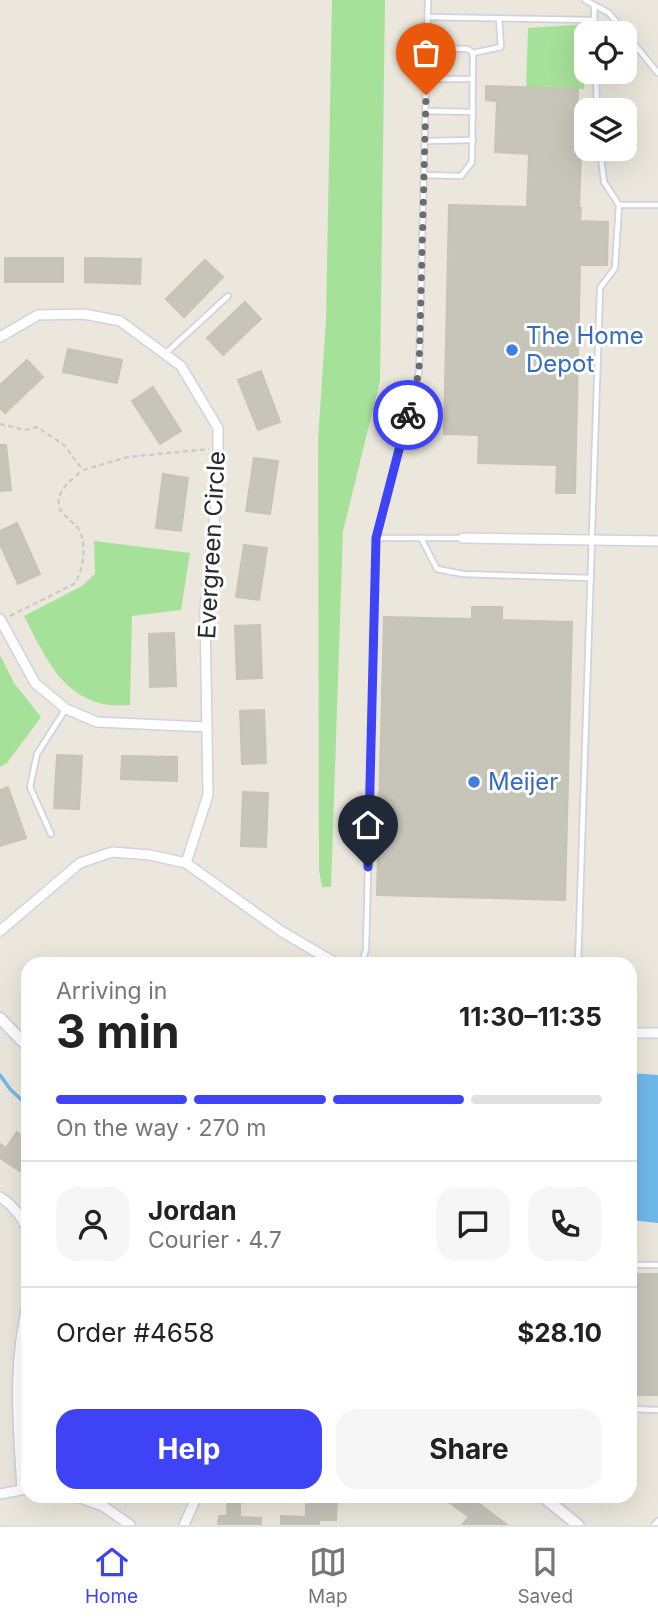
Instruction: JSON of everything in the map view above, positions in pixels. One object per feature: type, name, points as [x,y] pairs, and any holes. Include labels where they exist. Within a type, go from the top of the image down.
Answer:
[{"type":"street","name":"Evergreen Circle","points":[[0,337],[38,315],[85,314],[120,321],[181,366],[218,428],[218,483],[205,610],[208,795],[186,863]]},
{"type":"street","points":[[463,538],[658,541]]},
{"type":"street","points":[[0,620],[35,683],[66,709],[97,722],[207,727]]},
{"type":"street","points":[[0,931],[79,863],[111,852],[150,855],[186,863],[281,931],[325,957]]},
{"type":"street","points":[[0,1018],[21,1040]]},
{"type":"street","points":[[637,1033],[658,1033]]},
{"type":"street","points":[[0,1196],[21,1218]]},
{"type":"street","points":[[21,1338],[17,1358],[16,1401],[21,1450]]},
{"type":"street","points":[[0,1494],[21,1490]]},
{"type":"street","points":[[95,1503],[130,1525]]},
{"type":"street","points":[[184,1525],[194,1503]]},
{"type":"street","points":[[551,1503],[578,1525]]},
{"type":"lane","points":[[364,957],[376,538],[419,372],[428,0]]},
{"type":"lane","points":[[586,0],[609,13],[658,73]]},
{"type":"lane","points":[[428,17],[594,20],[594,6]]},
{"type":"lane","points":[[473,53],[501,47],[499,18]]},
{"type":"lane","points":[[427,48],[468,49],[473,53]]},
{"type":"lane","points":[[424,174],[461,176],[472,162],[473,53]]},
{"type":"lane","points":[[426,79],[473,79]]},
{"type":"lane","points":[[426,111],[473,111]]},
{"type":"lane","points":[[425,141],[472,140]]},
{"type":"lane","points":[[578,957],[600,288],[615,268],[619,205],[604,182],[601,161]]},
{"type":"lane","points":[[619,205],[658,205]]},
{"type":"lane","points":[[165,354],[228,296]]},
{"type":"lane","points":[[376,538],[463,538]]},
{"type":"lane","points":[[421,538],[437,569],[463,574],[591,578]]},
{"type":"lane","points":[[51,834],[30,787],[37,754],[66,709]]},
{"type":"lane","points":[[637,1265],[658,1265]]},
{"type":"lane","points":[[637,1409],[658,1410]]},
{"type":"lane","points":[[654,1525],[658,1521]]},
{"type":"path","points":[[0,424],[25,430],[37,427],[64,445],[83,470]]},
{"type":"path","points":[[0,620],[74,584],[80,576],[83,567],[81,536],[78,528],[62,513],[58,505],[60,494],[83,470],[128,457],[218,449]]},
{"type":"green space","points":[[332,0],[385,0],[380,381],[343,531],[331,887],[322,887],[319,870],[318,440],[326,320]]},
{"type":"green space","points":[[574,25],[574,84],[584,84],[584,89],[526,87],[528,28]]},
{"type":"green space","points":[[94,541],[190,553],[181,610],[132,616],[130,705],[103,704],[75,691],[54,670],[24,616],[82,586],[95,574]]},
{"type":"green space","points":[[0,655],[14,683],[41,717],[7,763],[0,767]]},
{"type":"water","points":[[637,1074],[658,1075],[658,1223],[637,1221]]},
{"type":"building","name":"The Home Depot","points":[[486,86],[578,89],[578,98],[574,98],[574,161],[581,161],[580,221],[608,222],[607,265],[580,265],[575,493],[556,493],[557,465],[478,463],[479,435],[444,434],[449,205],[527,207],[529,154],[495,152],[497,101],[486,100]]},
{"type":"building","points":[[5,258],[63,258],[63,282],[5,282]]},
{"type":"building","points":[[85,258],[141,259],[140,284],[85,282]]},
{"type":"building","points":[[205,260],[223,277],[184,317],[166,299]]},
{"type":"building","points":[[245,302],[261,319],[223,355],[207,338]]},
{"type":"building","points":[[68,349],[122,360],[117,383],[63,372]]},
{"type":"building","points":[[27,360],[43,377],[5,413],[0,408],[0,385]]},
{"type":"building","points":[[261,371],[280,422],[258,430],[238,380]]},
{"type":"building","points":[[153,387],[181,431],[160,444],[132,401]]},
{"type":"building","points":[[0,445],[6,445],[11,490],[0,491]]},
{"type":"building","points":[[254,458],[278,461],[270,514],[246,511]]},
{"type":"building","points":[[163,474],[188,478],[181,531],[156,528]]},
{"type":"building","points":[[17,523],[40,574],[18,584],[0,544],[0,531]]},
{"type":"building","points":[[244,545],[267,548],[259,600],[236,597]]},
{"type":"building","name":"Meijer","points":[[472,607],[502,607],[502,620],[572,622],[565,900],[377,895],[384,617],[472,619]]},
{"type":"building","points":[[260,625],[262,678],[237,679],[235,626]]},
{"type":"building","points":[[174,633],[176,686],[150,687],[149,634]]},
{"type":"building","points":[[264,710],[266,763],[242,764],[240,711]]},
{"type":"building","points":[[57,755],[82,756],[79,809],[54,808]]},
{"type":"building","points":[[122,756],[177,757],[177,781],[121,779]]},
{"type":"building","points":[[8,787],[26,838],[0,846],[0,790]]},
{"type":"building","points":[[243,792],[268,793],[266,847],[241,846]]},
{"type":"building","points":[[17,1132],[21,1135],[20,1171],[0,1158],[0,1144],[6,1148]]},
{"type":"building","points":[[637,1274],[658,1274],[658,1395],[637,1395]]},
{"type":"building","points":[[228,1503],[240,1503],[240,1517],[261,1518],[261,1525],[218,1525],[219,1516],[227,1516]]},
{"type":"building","points":[[306,1503],[337,1503],[336,1520],[319,1520],[319,1525],[281,1525],[281,1516],[306,1517]]},
{"type":"building","points":[[450,1503],[478,1503],[507,1525],[462,1525],[469,1517]]},
{"type":"waterway","points":[[0,1075],[21,1099]]},
{"type":"way so far","points":[[408,415],[419,372],[426,95]]},
{"type":"place","name":"The Home Depot","points":[[512,350]]},
{"type":"place","name":"Meijer","points":[[474,782]]},
{"type":"route","points":[[368,867],[376,538],[408,415]]}]
